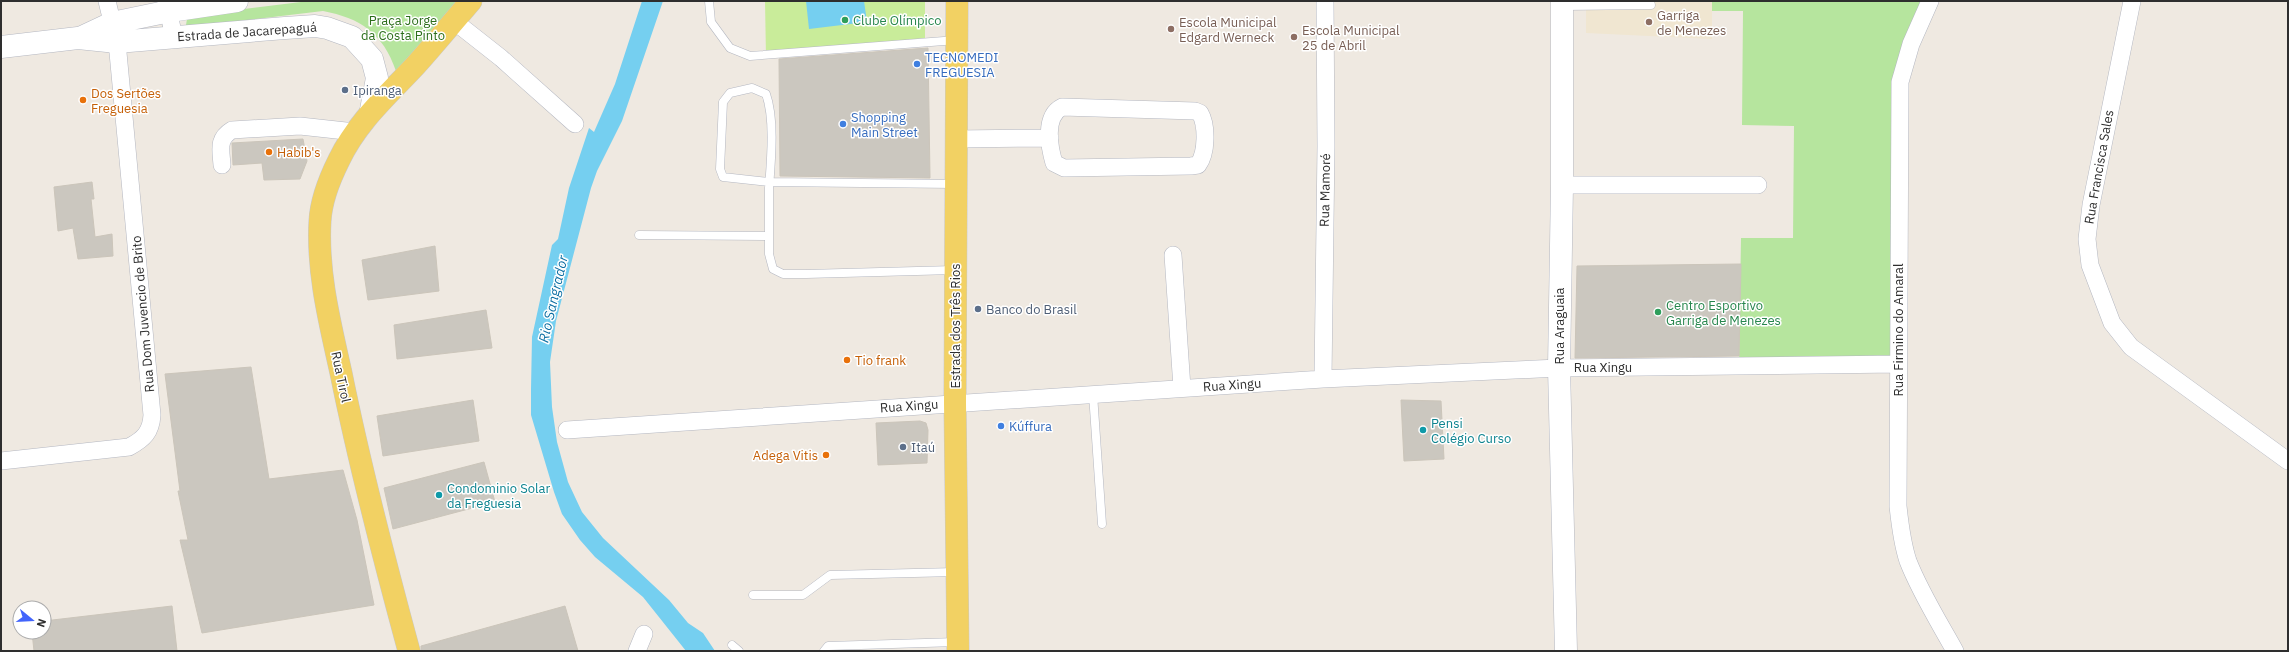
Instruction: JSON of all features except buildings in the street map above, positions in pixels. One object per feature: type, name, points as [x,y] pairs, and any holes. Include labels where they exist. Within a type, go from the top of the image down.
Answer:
[{"type":"main road","points":[[371,110],[415,66],[471,1]]},
{"type":"main road","name":"Estrada dos Três Rios","points":[[957,1],[958,40],[955,270],[957,647]]},
{"type":"main road","name":"Rua Tirol","points":[[371,110],[355,132],[339,159],[328,186],[320,219],[320,245],[324,294],[360,467],[409,651]]},
{"type":"street","name":"Rua Dom Juvencio de Brito","points":[[1,460],[129,447],[141,441],[151,426],[152,407],[114,33],[107,1]]},
{"type":"street","name":"Estrada de Jacarepaguá","points":[[114,33],[168,6],[237,1]]},
{"type":"street","name":"Rua Mamoré","points":[[1323,379],[1326,146],[1325,1]]},
{"type":"street","name":"Rua Firmino do Amaral","points":[[1930,1],[1911,44],[1900,82],[1898,506],[1902,535],[1918,583],[1955,651]]},
{"type":"street","name":"Rua Francisca Sales","points":[[2132,1],[2091,205],[2087,239],[2090,265],[2112,323],[2131,347],[2285,455]]},
{"type":"street","name":"Rua Araguaia","points":[[1562,3],[1562,184],[1559,368],[1566,651]]},
{"type":"street","points":[[168,6],[174,37]]},
{"type":"street","points":[[454,21],[501,58],[575,124]]},
{"type":"street","name":"Estrada de Jacarepaguá","points":[[1,46],[114,33],[174,37],[315,26],[340,31],[352,37],[361,45],[375,68],[376,92],[371,110]]},
{"type":"street","points":[[1062,107],[1195,111],[1200,113],[1204,120],[1203,158],[1198,165],[1191,166],[1064,168],[1054,163],[1051,154],[1050,138],[1050,118],[1055,110],[1062,107]]},
{"type":"street","points":[[222,165],[220,145],[224,135],[232,130],[300,126],[355,132]]},
{"type":"street","points":[[956,139],[1050,138]]},
{"type":"street","points":[[1562,184],[1758,185]]},
{"type":"street","points":[[1173,255],[1182,388]]},
{"type":"street","name":"Rua Xingu","points":[[568,430],[1323,379],[1559,368],[1898,364]]},
{"type":"street","points":[[637,651],[644,634]]},
{"type":"lane","points":[[710,1],[711,22],[730,48],[750,56],[958,40]]},
{"type":"lane","points":[[1562,3],[1650,5]]},
{"type":"lane","points":[[955,270],[783,274],[774,269],[769,254],[769,182],[770,106],[766,94],[752,88],[730,93],[723,102],[720,169],[723,177],[769,182],[956,184]]},
{"type":"lane","points":[[639,235],[769,236]]},
{"type":"lane","points":[[1093,394],[1102,524]]},
{"type":"lane","points":[[753,595],[803,594],[830,574],[957,572]]},
{"type":"lane","points":[[732,645],[740,651]]},
{"type":"lane","points":[[824,651],[828,646],[957,647]]},
{"type":"shaded area","name":"Garriga de Menezes","points":[[1586,1],[1712,1],[1712,39],[1586,33]]},
{"type":"green space","name":"Praça Jorge da Costa Pinto","points":[[309,1],[461,1],[396,71],[391,58],[384,47],[377,37],[368,29],[348,18],[323,11],[190,27],[186,25],[187,19],[196,15]]},
{"type":"green space","name":"Clube Olímpico","points":[[765,1],[925,1],[925,38],[766,57]]},
{"type":"green space","points":[[1712,1],[1924,1],[1901,51],[1897,360],[1739,362],[1741,238],[1793,238],[1794,126],[1742,125],[1743,11],[1712,11]]},
{"type":"water","name":"Rio Sangrador","points":[[642,1],[663,1],[622,121],[597,171],[591,188],[556,321],[550,362],[552,407],[557,442],[568,482],[582,512],[603,538],[669,600],[688,623],[703,633],[715,651],[686,651],[643,597],[595,557],[580,540],[562,514],[531,415],[532,337],[552,245],[558,239],[569,188],[589,128],[594,132],[615,84]]},
{"type":"water","points":[[806,1],[864,1],[867,22],[809,29]]},
{"type":"place","name":"Clube Olímpico","points":[[845,20]]},
{"type":"place","name":"Garriga de Menezes","points":[[1649,22]]},
{"type":"place","name":"Escola Municipal Edgard Werneck","points":[[1171,29]]},
{"type":"place","name":"Escola Municipal 25 de Abril","points":[[1294,37]]},
{"type":"place","name":"TECNOMEDI FREGUESIA","points":[[917,64]]},
{"type":"place","name":"Ipiranga","points":[[345,90]]},
{"type":"place","name":"Dos Sertões Freguesia","points":[[83,100]]},
{"type":"place","name":"Shopping Main Street","points":[[843,124]]},
{"type":"place","name":"Habib's","points":[[269,152]]},
{"type":"place","name":"Banco do Brasil","points":[[978,309]]},
{"type":"place","name":"Centro Esportivo Garriga de Menezes","points":[[1658,312]]},
{"type":"place","name":"Tio frank","points":[[847,360]]},
{"type":"place","name":"Kúffura","points":[[1001,426]]},
{"type":"place","name":"Pensi Colégio Curso","points":[[1423,430]]},
{"type":"place","name":"Itaú","points":[[903,447]]},
{"type":"place","name":"Adega Vitis","points":[[826,455]]},
{"type":"place","name":"Condominio Solar da Freguesia","points":[[439,495]]}]
